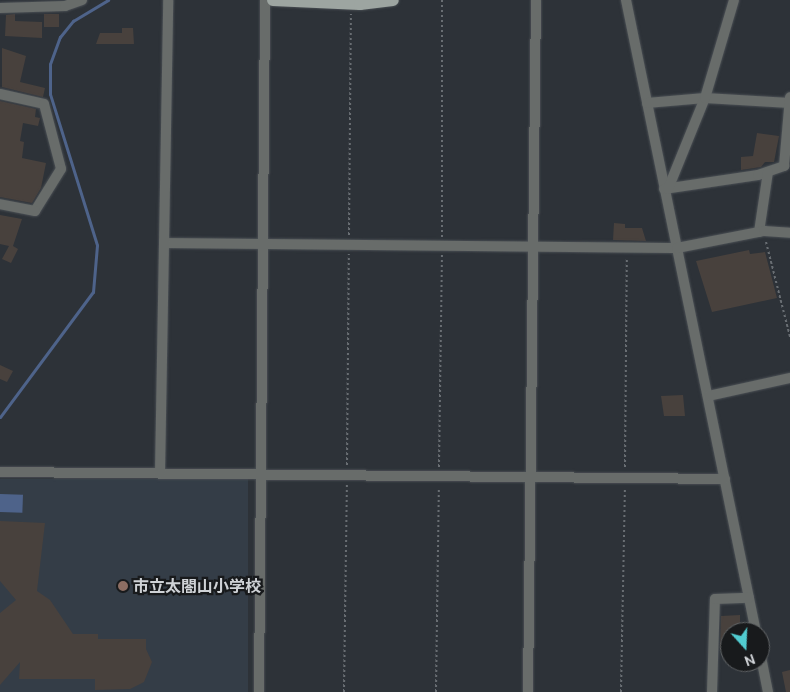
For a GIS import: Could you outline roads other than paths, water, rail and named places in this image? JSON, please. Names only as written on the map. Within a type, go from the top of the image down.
[{"type":"main road","points":[[273,0],[347,3],[394,0]]},
{"type":"street","points":[[0,8],[65,6],[82,0]]},
{"type":"street","points":[[160,474],[168,0]]},
{"type":"street","points":[[259,692],[265,0]]},
{"type":"street","points":[[528,692],[536,0]]},
{"type":"street","points":[[626,0],[754,622]]},
{"type":"street","points":[[666,189],[705,98],[734,0]]},
{"type":"street","points":[[0,94],[44,104],[61,169],[35,211],[0,204]]},
{"type":"street","points":[[647,103],[705,98],[790,101],[784,166],[768,172],[666,189]]},
{"type":"street","points":[[761,231],[768,172]]},
{"type":"street","points":[[164,243],[442,243],[532,247],[677,248],[761,231],[790,233]]},
{"type":"street","points":[[708,396],[790,378]]},
{"type":"street","points":[[0,472],[725,479]]},
{"type":"street","points":[[712,692],[715,599],[749,598]]},
{"type":"street","points":[[764,672],[768,692]]},
{"type":"water","points":[[0,494],[23,495],[22,513],[0,512]]},
{"type":"waterway","points":[[0,417],[93,292],[97,245],[50,94],[50,64],[60,37],[73,21],[108,0]]},
{"type":"place","name":"市立太閤山小学校","points":[[123,586]]}]
